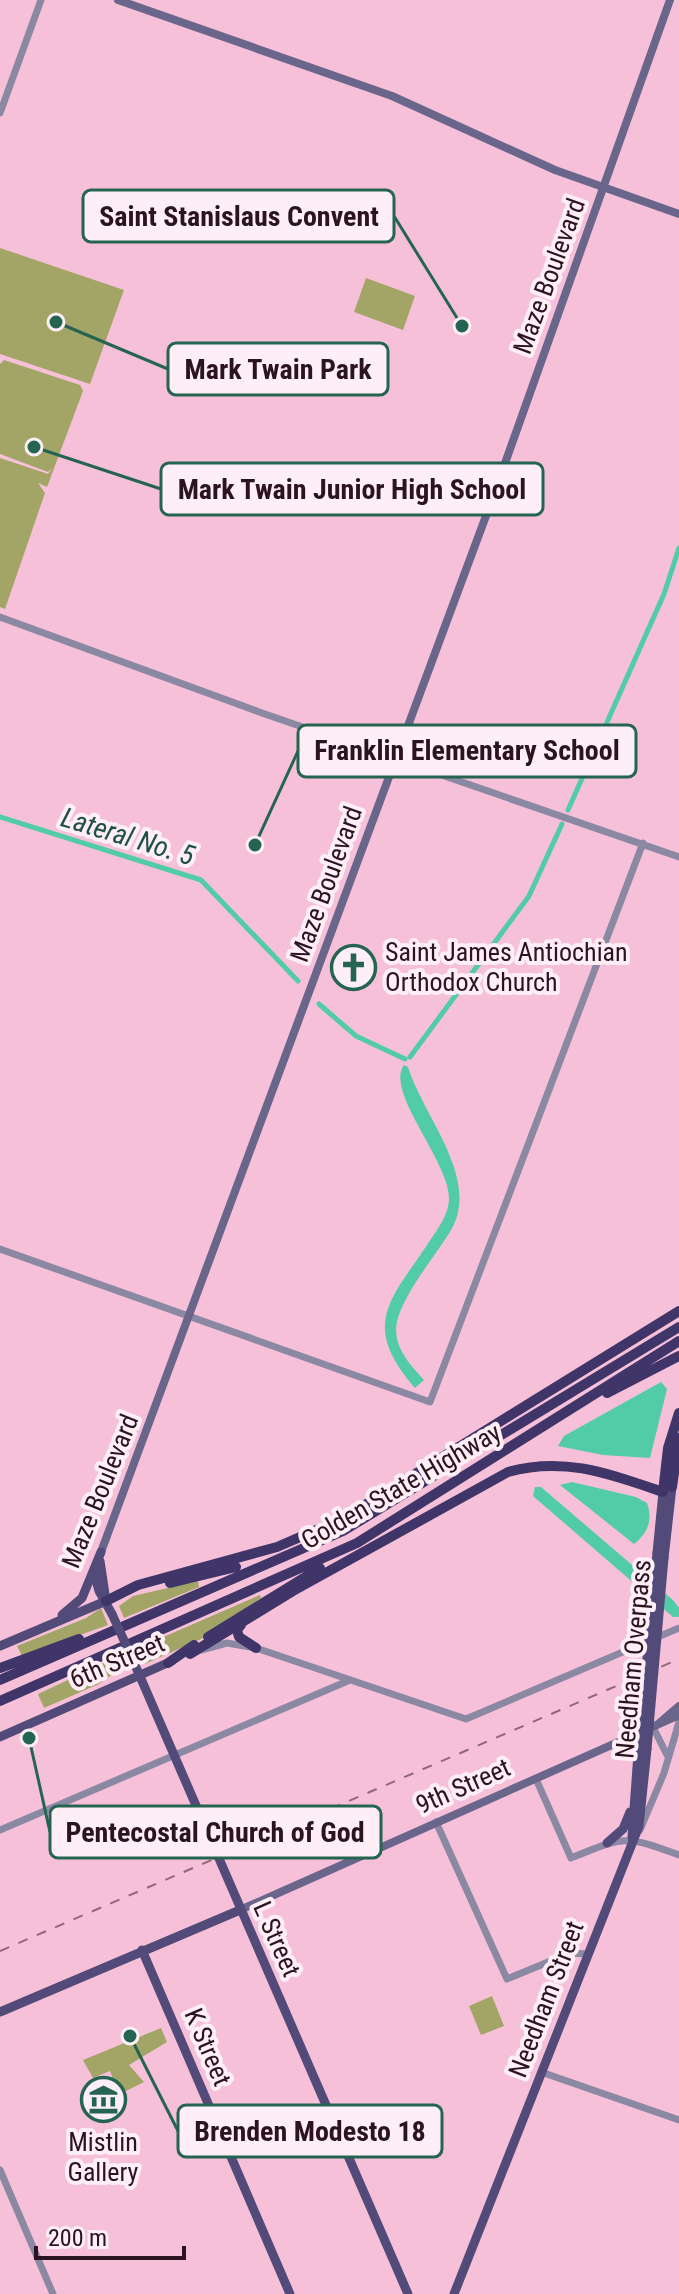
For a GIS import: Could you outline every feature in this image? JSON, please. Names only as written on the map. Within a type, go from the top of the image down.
[{"type":"highway","points":[[106,1601],[138,1585],[277,1547],[361,1509],[679,1311]]},
{"type":"highway","name":"Golden State Highway","points":[[0,1680],[311,1545],[374,1514],[679,1327]]},
{"type":"highway","name":"Golden State Highway","points":[[0,1703],[328,1558],[430,1499],[679,1341]]},
{"type":"highway","points":[[586,1399],[602,1395],[679,1356]]},
{"type":"highway","points":[[673,1492],[668,1448],[679,1413]]},
{"type":"highway","points":[[673,1492],[679,1438]]},
{"type":"highway","points":[[190,1654],[508,1472],[540,1465],[569,1465],[673,1492]]},
{"type":"highway","points":[[168,1663],[267,1598],[393,1529],[430,1499]]},
{"type":"highway","points":[[106,1601],[311,1545]]},
{"type":"highway","points":[[0,1668],[145,1617]]},
{"type":"highway","points":[[241,1624],[238,1635],[256,1648]]},
{"type":"main road","points":[[118,0],[392,96],[534,161],[679,214]]},
{"type":"main road","name":"Maze Boulevard","points":[[42,1627],[76,1605],[101,1552],[605,188],[670,0]]},
{"type":"main road","name":"Needham Overpass","points":[[660,1555],[667,1533],[673,1492]]},
{"type":"main road","name":"Needham Overpass","points":[[634,1836],[643,1810],[642,1751],[660,1555],[673,1492]]},
{"type":"main road","points":[[667,1533],[679,1509]]},
{"type":"main road","name":"L Street","points":[[101,1552],[106,1601]]},
{"type":"main road","name":"L Street","points":[[94,1568],[96,1586],[140,1676],[408,2294]]},
{"type":"main road","points":[[0,1646],[106,1601]]},
{"type":"main road","name":"6th Street","points":[[0,1737],[190,1654]]},
{"type":"main road","points":[[654,1729],[679,1706]]},
{"type":"main road","name":"9th Street","points":[[0,2012],[654,1729],[679,1715]]},
{"type":"main road","name":"Needham Overpass","points":[[634,1836],[636,1777],[642,1751]]},
{"type":"main road","points":[[607,1843],[625,1826],[636,1777]]},
{"type":"main road","name":"Needham Street","points":[[454,2294],[634,1836]]},
{"type":"main road","name":"K Street","points":[[142,1950],[290,2294]]},
{"type":"street","points":[[0,113],[41,0]]},
{"type":"street","points":[[0,617],[679,857]]},
{"type":"street","points":[[0,1249],[430,1402],[643,843]]},
{"type":"street","name":"6th Street","points":[[190,1654],[227,1643],[256,1648],[466,1719],[679,1628]]},
{"type":"street","points":[[0,1830],[352,1680]]},
{"type":"street","name":"Needham Street","points":[[634,1836],[648,1815],[679,1722]]},
{"type":"street","points":[[654,1729],[668,1757]]},
{"type":"street","points":[[536,1779],[571,1858],[634,1836],[679,1855]]},
{"type":"street","points":[[436,1822],[507,1979],[570,1953],[587,1954]]},
{"type":"street","points":[[541,2072],[679,2120]]},
{"type":"street","points":[[0,2170],[53,2294]]},
{"type":"shaded area","points":[[0,248],[124,290],[90,384],[0,354]]},
{"type":"shaded area","points":[[366,278],[415,296],[403,330],[354,312]]},
{"type":"shaded area","points":[[4,360],[80,385],[83,391],[47,487],[38,483],[45,493],[5,609],[0,607],[0,458],[48,474],[52,468],[48,472],[0,454],[0,364]]},
{"type":"shaded area","points":[[404,1065],[408,1067],[447,1149],[459,1191],[458,1212],[450,1232],[413,1286],[397,1321],[399,1346],[424,1380],[415,1388],[388,1346],[385,1328],[387,1312],[404,1279],[443,1221],[449,1200],[440,1167],[403,1092],[400,1077]]},
{"type":"shaded area","points":[[661,1382],[667,1389],[650,1458],[603,1455],[558,1446],[564,1436]]},
{"type":"shaded area","points":[[572,1482],[636,1497],[647,1503],[649,1521],[643,1535],[634,1544],[560,1485]]},
{"type":"shaded area","points":[[535,1487],[541,1487],[673,1600],[679,1608],[679,1617],[673,1617],[533,1496]]},
{"type":"shaded area","points":[[198,1581],[199,1587],[124,1618],[119,1606],[133,1596]]},
{"type":"shaded area","points":[[260,1595],[261,1598],[201,1639],[145,1664],[138,1648]]},
{"type":"shaded area","points":[[101,1608],[108,1625],[22,1656],[17,1646],[86,1618]]},
{"type":"shaded area","points":[[121,1655],[126,1665],[99,1684],[44,1708],[38,1694]]},
{"type":"shaded area","points":[[492,1996],[504,2026],[481,2035],[469,2006]]},
{"type":"shaded area","points":[[161,2028],[167,2042],[129,2065],[144,2082],[126,2091],[120,2085],[116,2087],[110,2071],[93,2078],[83,2060]]},
{"type":"waterway","points":[[568,810],[664,594],[679,548]]},
{"type":"waterway","name":"Lateral No. 5","points":[[0,817],[201,880],[298,981]]},
{"type":"waterway","points":[[410,1057],[529,896],[562,824]]},
{"type":"waterway","points":[[319,1004],[356,1036],[405,1059]]},
{"type":"railway","points":[[0,1951],[679,1659]]},
{"type":"place","name":"Mark Twain Park","points":[[56,322]]},
{"type":"place","name":"Saint Stanislaus Convent","points":[[462,326]]},
{"type":"place","name":"Mark Twain Junior High School","points":[[34,447]]},
{"type":"place","name":"Franklin Elementary School","points":[[255,845]]},
{"type":"place","name":"Saint James Antiochian Orthodox Church","points":[[354,967]]},
{"type":"place","name":"Pentecostal Church of God","points":[[29,1738]]},
{"type":"place","name":"Brenden Modesto 18","points":[[130,2036]]},
{"type":"place","name":"Mistlin Gallery","points":[[103,2099]]}]
